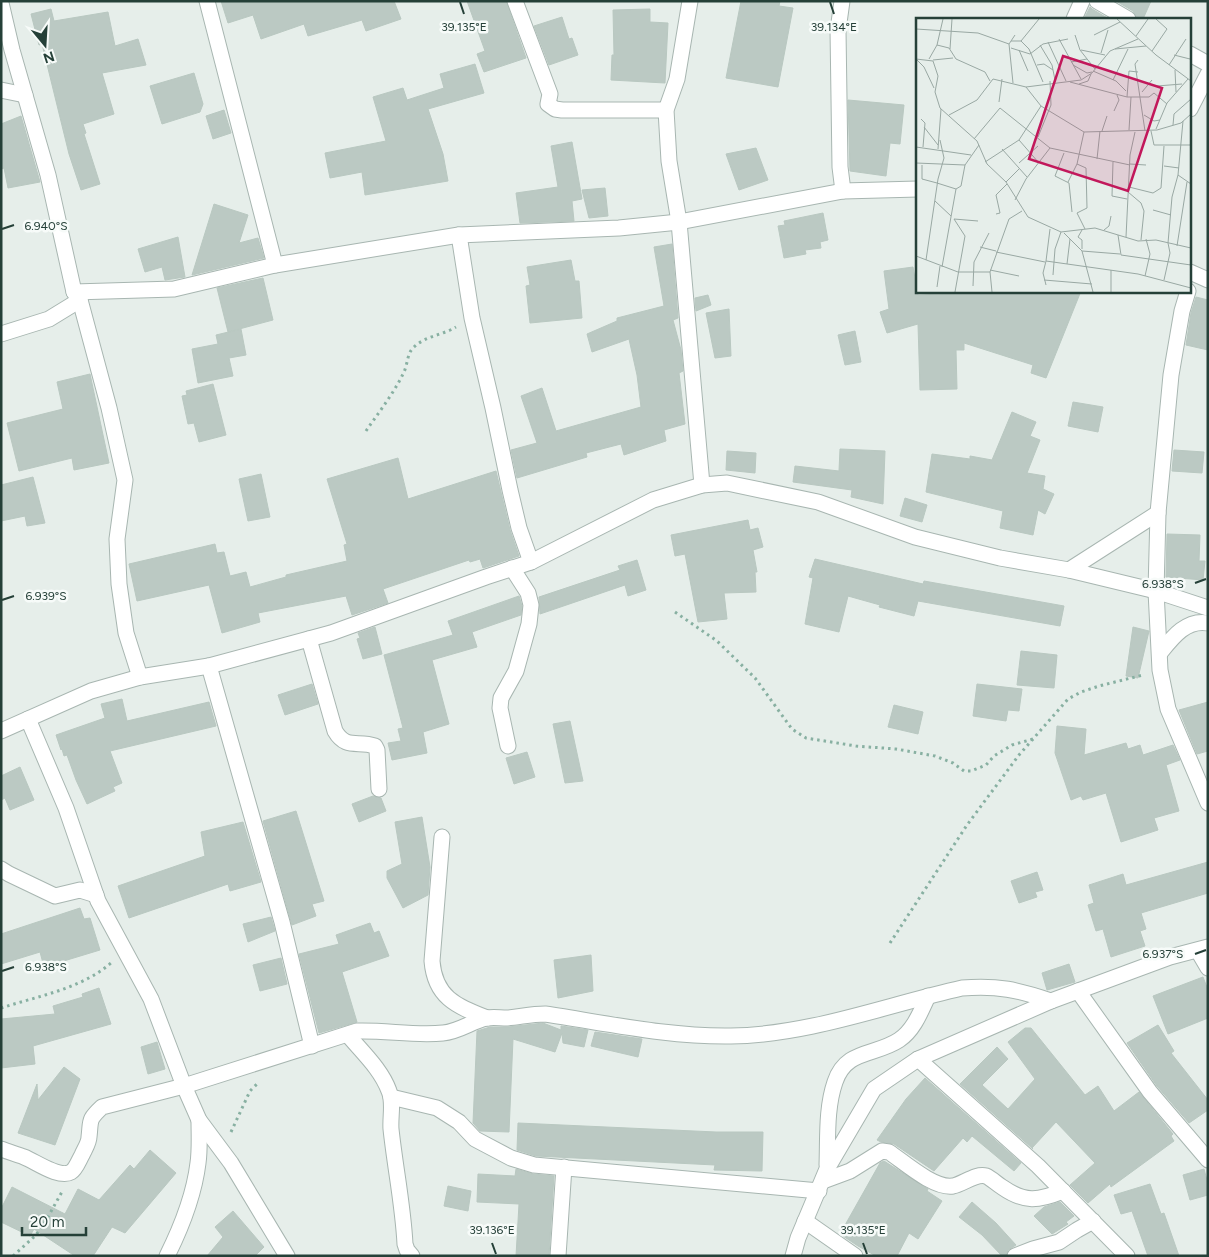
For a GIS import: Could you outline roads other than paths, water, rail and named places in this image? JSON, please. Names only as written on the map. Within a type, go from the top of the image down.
[{"type":"street","points":[[208,1],[275,265]]},
{"type":"street","points":[[515,1],[550,94],[548,104],[554,109],[666,110]]},
{"type":"street","points":[[690,1],[677,79],[666,110],[669,161],[679,222],[702,485]]},
{"type":"street","points":[[842,1],[838,30],[840,167],[843,191]]},
{"type":"street","points":[[1074,18],[1082,1]]},
{"type":"street","points":[[1097,1],[1126,18]]},
{"type":"street","points":[[1,3],[7,51],[25,95],[48,175],[77,296],[109,408],[125,480],[117,539],[119,584],[126,633],[140,677]]},
{"type":"street","points":[[1192,55],[1208,64]]},
{"type":"street","points":[[1192,105],[1208,74]]},
{"type":"street","points":[[1,90],[25,95]]},
{"type":"street","points":[[1,334],[49,319],[77,296],[174,289],[275,265],[459,234],[619,228],[679,222],[843,191],[916,189]]},
{"type":"street","points":[[459,234],[472,318],[510,490],[531,562]]},
{"type":"street","points":[[1192,277],[1208,280]]},
{"type":"street","points":[[1188,292],[1182,310],[1171,375],[1158,513],[1156,591],[1160,670],[1168,709],[1208,803]]},
{"type":"street","points":[[1,731],[91,691],[140,677],[209,666],[331,633],[531,562],[653,500],[702,485],[727,483],[818,502],[915,537],[1000,558],[1069,570],[1156,591],[1208,608]]},
{"type":"street","points":[[1069,570],[1158,513]]},
{"type":"street","points":[[508,746],[500,708],[501,698],[516,671],[529,624],[531,605],[528,593],[512,568]]},
{"type":"street","points":[[1160,653],[1174,635],[1186,626],[1208,623]]},
{"type":"street","points":[[309,638],[335,731],[347,743],[376,746],[378,750],[379,788]]},
{"type":"street","points":[[209,666],[282,922],[312,1046]]},
{"type":"street","points":[[28,719],[66,808],[96,895],[151,999],[199,1120],[222,1152],[287,1256]]},
{"type":"street","points":[[442,837],[432,961],[433,971],[436,981],[446,995],[459,1007],[488,1018],[545,1014],[688,1035],[732,1036],[770,1033],[814,1026],[962,988],[1002,987],[1051,1001]]},
{"type":"street","points":[[1,868],[8,874],[55,896],[80,890],[96,895]]},
{"type":"street","points":[[793,1256],[798,1238],[823,1181],[874,1089],[918,1059],[1051,1001],[1170,957],[1203,949],[1208,968]]},
{"type":"street","points":[[1078,991],[1150,1092],[1208,1160]]},
{"type":"street","points":[[823,1181],[830,1102],[835,1081],[850,1060],[900,1040],[914,1024],[928,996]]},
{"type":"street","points":[[1,1150],[25,1157],[48,1169],[69,1173],[80,1159],[90,1138],[89,1127],[92,1116],[102,1107],[184,1086],[357,1031],[446,1033],[465,1028],[488,1018]]},
{"type":"street","points":[[348,1035],[376,1068],[389,1090],[391,1097],[390,1118],[405,1244],[412,1256]]},
{"type":"street","points":[[918,1059],[1038,1166],[1126,1256]]},
{"type":"street","points":[[391,1097],[446,1112],[459,1122],[475,1139],[511,1158],[534,1165],[823,1181],[850,1171],[882,1151],[889,1152],[932,1181],[946,1186],[953,1186],[979,1176],[985,1176],[1016,1196],[1027,1199],[1041,1199],[1063,1191]]},
{"type":"street","points":[[167,1256],[178,1235],[193,1189],[198,1161],[199,1120]]},
{"type":"street","points":[[558,1256],[564,1167]]},
{"type":"street","points":[[806,1221],[855,1256]]},
{"type":"street","points":[[1015,1256],[1059,1242],[1093,1221]]}]
